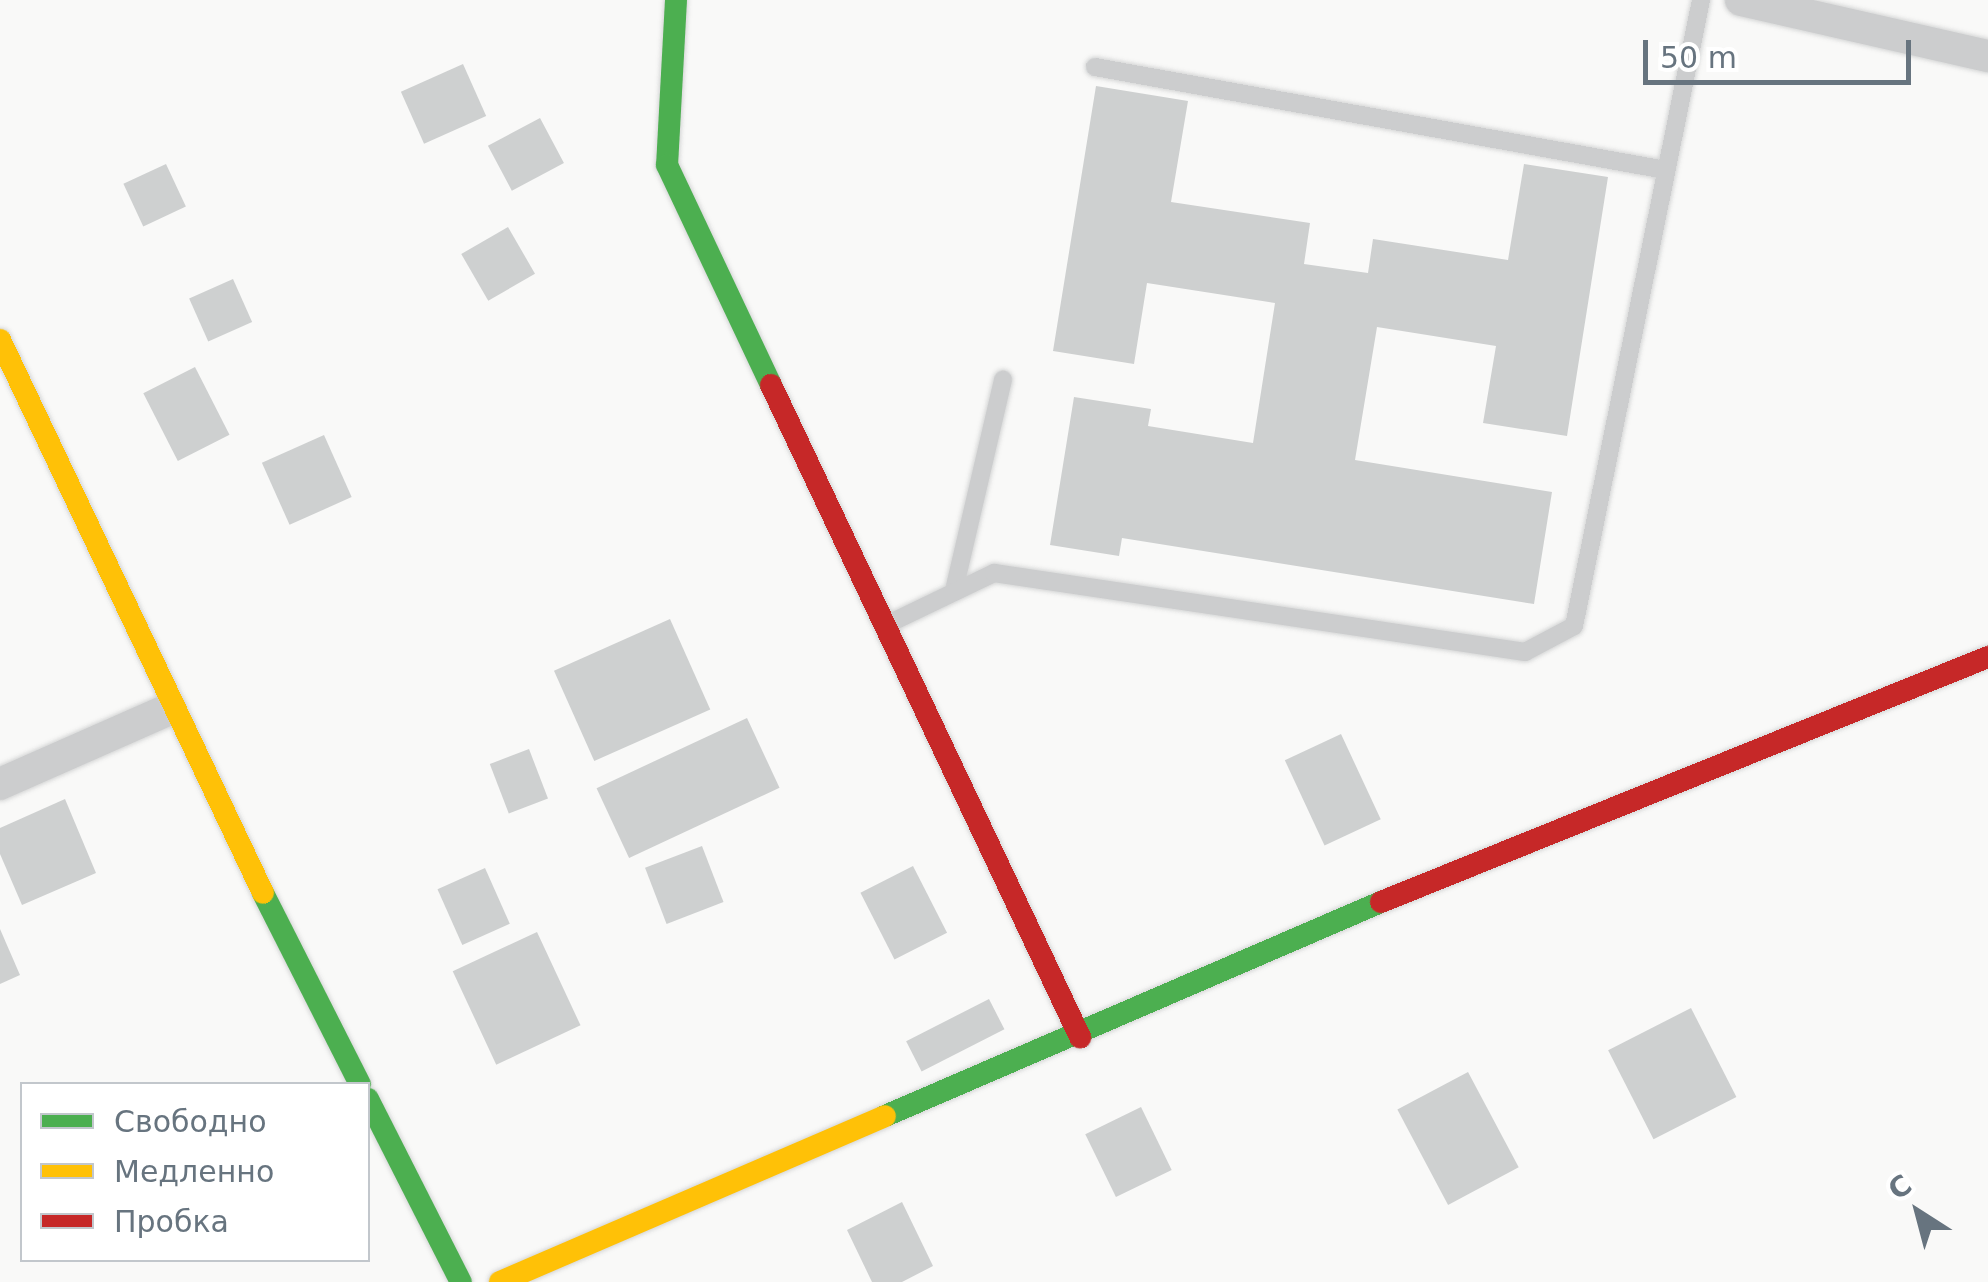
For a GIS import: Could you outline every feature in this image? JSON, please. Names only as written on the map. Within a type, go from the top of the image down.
[{"type":"street","points":[[676,0],[667,165],[888,624],[1080,1037]]},
{"type":"street","points":[[1741,0],[1840,11],[1988,56]]},
{"type":"street","points":[[0,340],[170,710],[359,1082]]},
{"type":"street","points":[[500,1282],[1080,1037],[1640,790],[1988,656]]},
{"type":"street","points":[[0,784],[170,710]]},
{"type":"street","points":[[370,1102],[461,1282]]},
{"type":"lane","points":[[888,624],[955,586],[994,573],[1526,652],[1574,626],[1701,0]]},
{"type":"lane","points":[[1095,67],[1666,170]]},
{"type":"lane","points":[[955,586],[1004,380]]},
{"type":"building","points":[[463,64],[486,116],[424,144],[401,92]]},
{"type":"building","points":[[1096,86],[1188,101],[1171,202],[1310,223],[1304,264],[1368,273],[1373,239],[1508,260],[1524,164],[1608,177],[1567,436],[1483,423],[1496,346],[1377,327],[1355,460],[1552,492],[1534,604],[1122,538],[1119,556],[1050,545],[1074,397],[1151,409],[1148,426],[1253,443],[1275,303],[1147,283],[1134,364],[1053,351]]},
{"type":"building","points":[[540,118],[564,163],[512,191],[488,146]]},
{"type":"building","points":[[166,164],[186,207],[143,226],[123,184]]},
{"type":"building","points":[[508,227],[535,274],[488,301],[461,254]]},
{"type":"building","points":[[233,279],[252,322],[208,341],[189,299]]},
{"type":"building","points":[[195,367],[230,435],[178,461],[143,393]]},
{"type":"building","points":[[324,435],[352,497],[290,525],[262,463]]},
{"type":"building","points":[[670,619],[710,709],[594,761],[554,671]]},
{"type":"building","points":[[747,718],[780,788],[629,858],[597,788]]},
{"type":"building","points":[[1341,734],[1381,819],[1325,845],[1285,760]]},
{"type":"building","points":[[529,749],[548,798],[509,814],[490,764]]},
{"type":"building","points":[[65,799],[96,873],[22,905],[0,854],[0,828]]},
{"type":"building","points":[[702,846],[724,902],[667,924],[645,868]]},
{"type":"building","points":[[913,866],[947,933],[894,960],[860,893]]},
{"type":"building","points":[[485,868],[510,924],[462,945],[437,889]]},
{"type":"building","points":[[0,929],[20,975],[0,984]]},
{"type":"building","points":[[537,932],[581,1025],[496,1065],[453,971]]},
{"type":"building","points":[[989,999],[1004,1029],[922,1072],[906,1041]]},
{"type":"building","points":[[1691,1008],[1736,1097],[1654,1139],[1608,1050]]},
{"type":"building","points":[[1468,1072],[1519,1167],[1448,1205],[1397,1110]]},
{"type":"building","points":[[1141,1107],[1172,1170],[1116,1197],[1085,1134]]},
{"type":"building","points":[[902,1202],[933,1266],[902,1282],[872,1282],[847,1230]]},
{"type":"traffic: fast","points":[[676,0],[667,165],[771,385]]},
{"type":"traffic: fast","points":[[263,893],[359,1082]]},
{"type":"traffic: fast","points":[[885,1116],[1381,902]]},
{"type":"traffic: fast","points":[[370,1103],[461,1282]]},
{"type":"traffic: slow","points":[[0,340],[263,893]]},
{"type":"traffic: slow","points":[[500,1282],[885,1116]]},
{"type":"traffic: jam","points":[[771,385],[1080,1037]]},
{"type":"traffic: jam","points":[[1381,902],[1988,657]]}]
